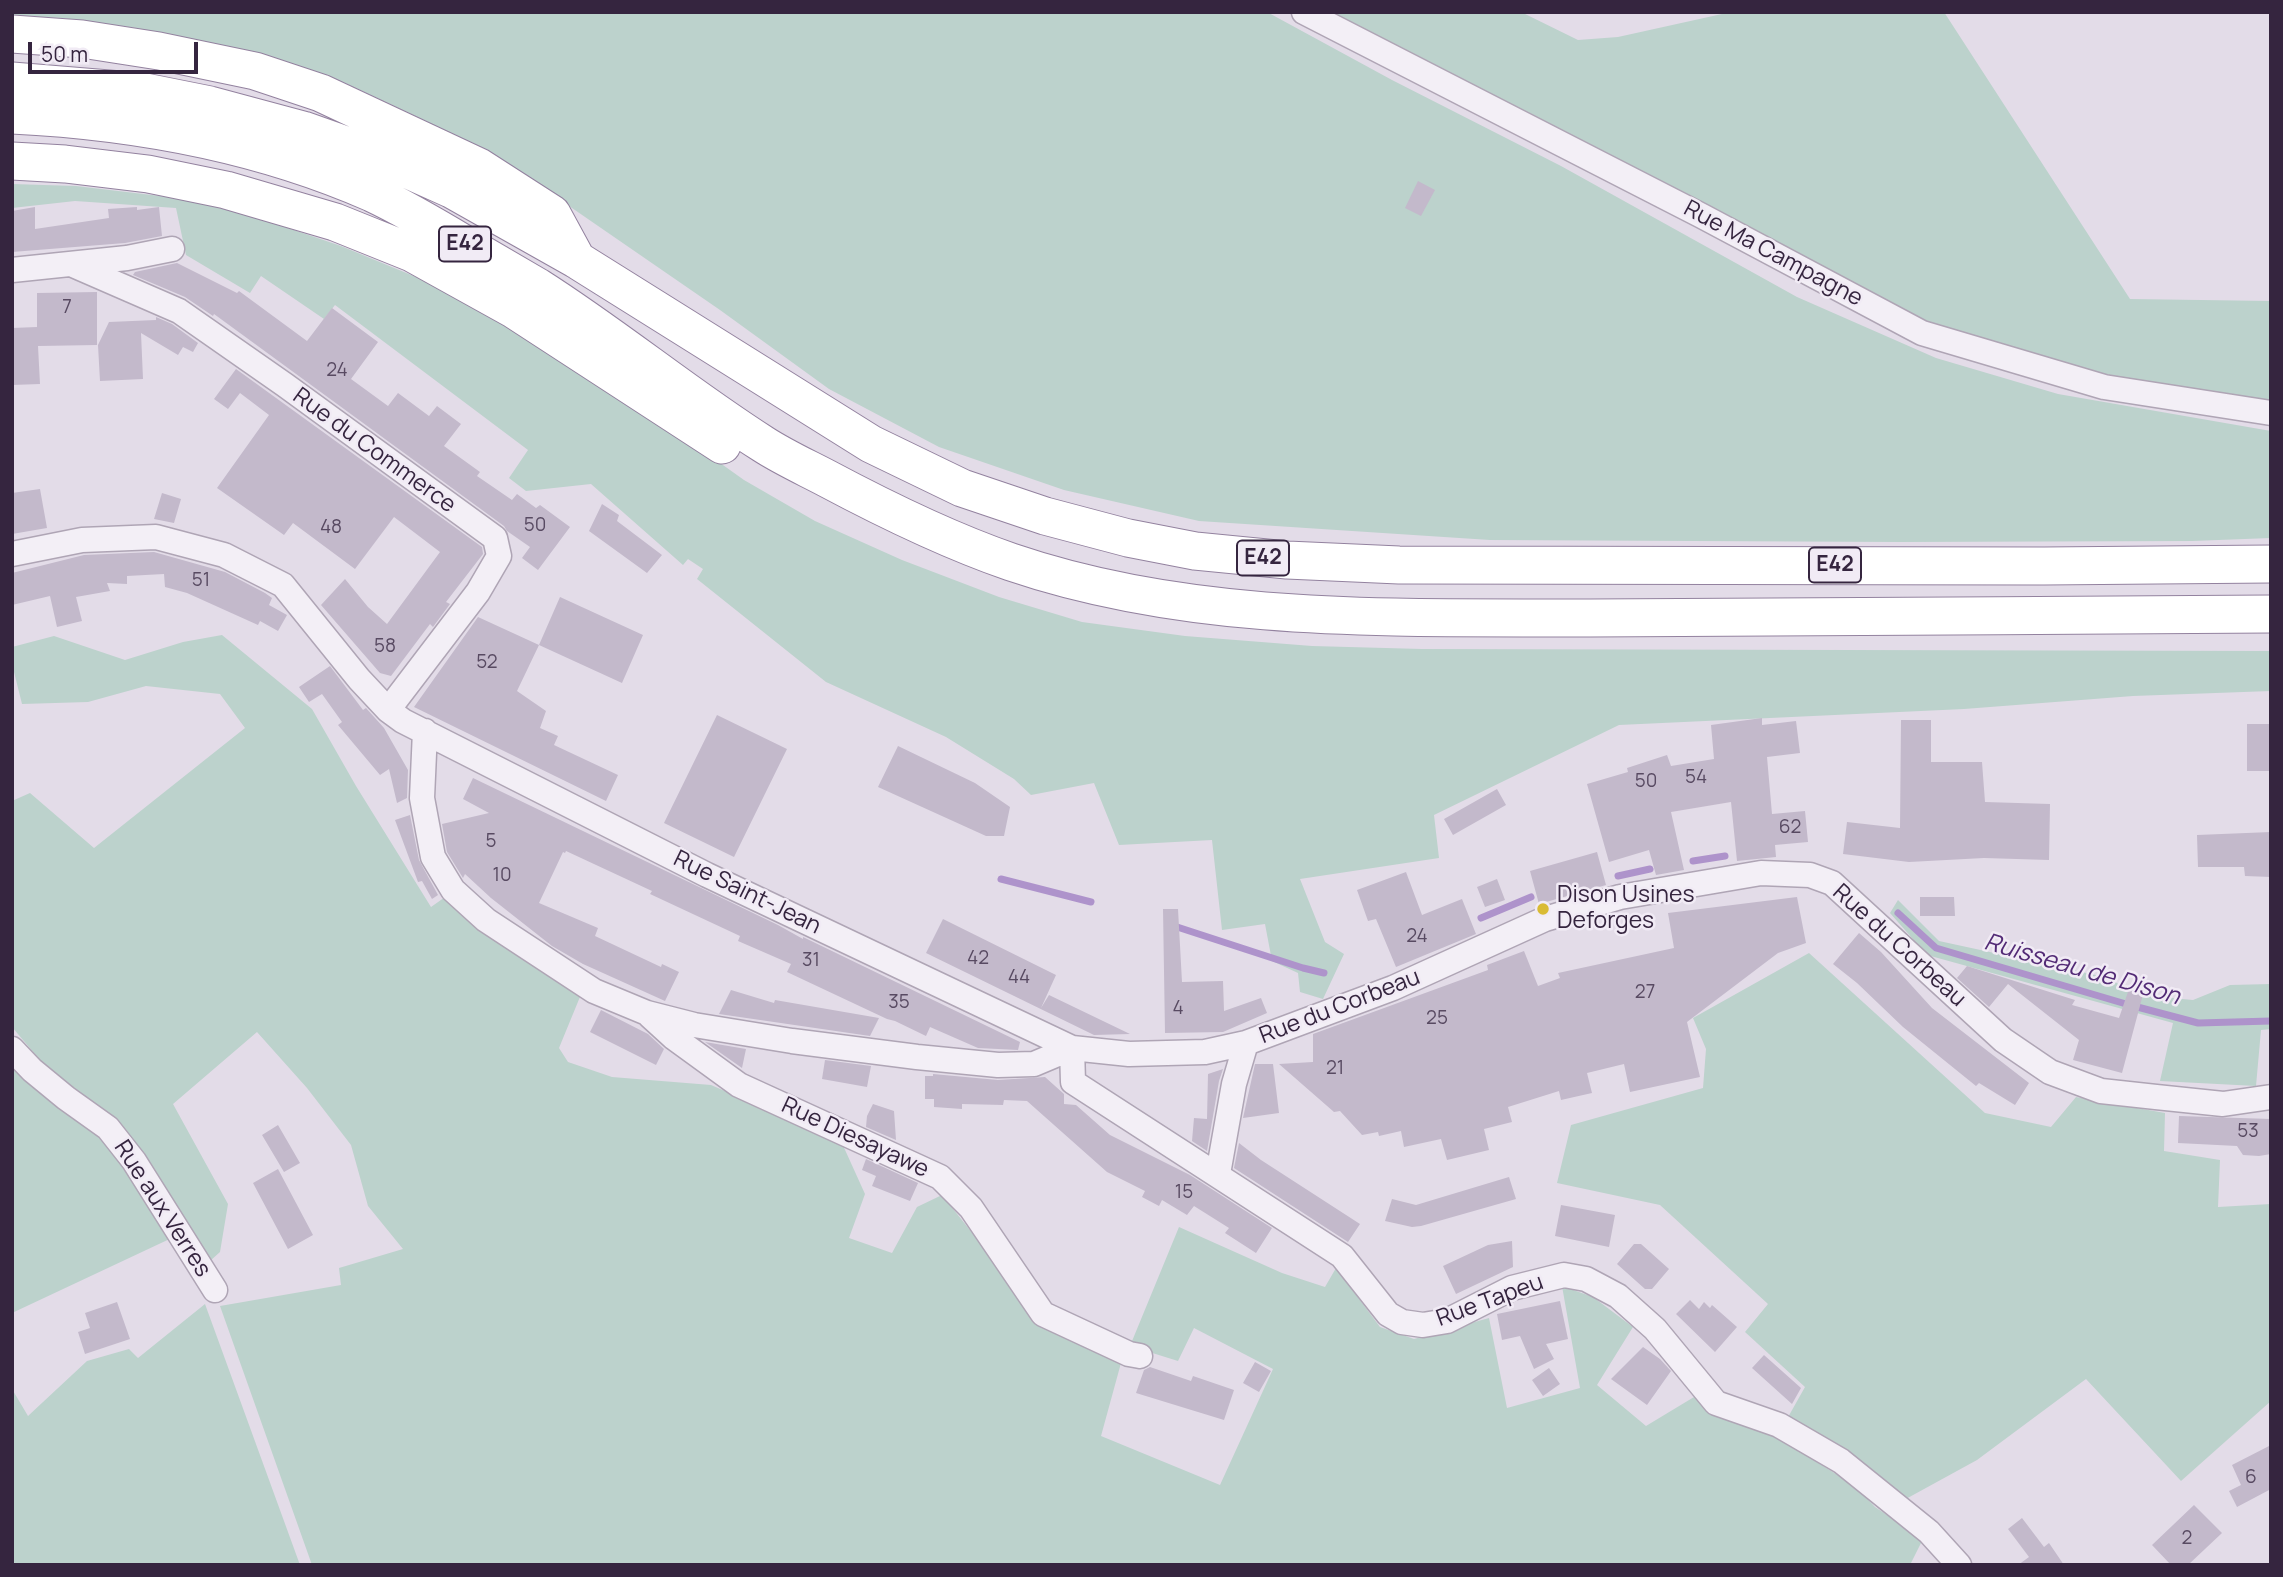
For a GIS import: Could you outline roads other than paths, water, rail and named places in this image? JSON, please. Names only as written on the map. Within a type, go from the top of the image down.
[{"type":"highway","points":[[12,33],[82,39],[159,51],[255,71],[321,93],[479,167],[552,214],[577,260]]},
{"type":"highway","name":"E42","points":[[12,81],[145,92],[210,105],[303,130],[382,158],[451,189],[577,260],[871,444],[962,488],[1045,516],[1128,538],[1195,551],[1287,560],[1399,565],[2271,564]]},
{"type":"highway","name":"E42","points":[[12,115],[143,127],[210,140],[292,164],[373,194],[440,229],[540,289],[766,446],[866,499],[960,542],[1015,563],[1096,586],[1171,600],[1276,612],[1388,617],[2271,614]]},
{"type":"highway","points":[[12,161],[148,174],[226,190],[335,222],[412,253],[513,309],[746,460],[866,499]]},
{"type":"street","name":"Rue Ma Campagne","points":[[1304,12],[1922,333],[2104,387],[2271,413]]},
{"type":"street","points":[[12,270],[127,258],[172,249]]},
{"type":"street","name":"Rue du Commerce","points":[[71,264],[179,311],[495,538],[499,556],[478,592],[388,710]]},
{"type":"street","name":"Rue Saint-Jean","points":[[12,554],[82,540],[156,537],[224,555],[283,586],[359,679],[388,710],[403,721],[682,862],[1072,1048]]},
{"type":"street","name":"Rue Diesayawe","points":[[425,731],[422,799],[433,857],[453,890],[486,920],[594,990],[647,1013],[694,1025],[792,1041],[998,1065],[1034,1064],[1072,1048]]},
{"type":"street","name":"Rue du Corbeau","points":[[1072,1048],[1129,1054],[1205,1052],[1246,1043],[1393,988],[1545,919],[1620,897],[1761,873],[1810,875],[1832,883],[2003,1040],[2050,1072],[2101,1091],[2223,1104],[2271,1097]]},
{"type":"street","name":"Rue Diesayawe","points":[[647,1013],[673,1037],[739,1085],[940,1177],[971,1209],[1043,1314],[1129,1354],[1140,1356]]},
{"type":"street","points":[[1218,1174],[1234,1084],[1246,1043]]},
{"type":"street","name":"Rue Tapeu","points":[[1072,1048],[1073,1082],[1342,1256],[1388,1314],[1402,1322],[1423,1325],[1447,1321],[1512,1288],[1564,1275],[1586,1279],[1618,1296],[1654,1329],[1716,1402],[1779,1425],[1841,1461],[1929,1532],[1959,1565]]},
{"type":"street","name":"Rue aux Verres","points":[[12,1049],[32,1070],[66,1098],[108,1128],[134,1160],[215,1290]]},
{"type":"waterway","name":"Ruisseau de Dison","points":[[1693,861],[1725,856]]},
{"type":"waterway","name":"Ruisseau de Dison","points":[[1618,876],[1650,869]]},
{"type":"waterway","name":"Ruisseau de Dison","points":[[1001,879],[1091,902]]},
{"type":"waterway","name":"Ruisseau de Dison","points":[[1481,918],[1531,897]]},
{"type":"waterway","name":"Ruisseau de Dison","points":[[1898,913],[1936,948],[2126,1004],[2198,1023],[2271,1021]]},
{"type":"waterway","name":"Ruisseau de Dison","points":[[1171,925],[1324,973]]},
{"type":"place","name":"Dison Usines Deforges","points":[[1543,909]]}]
